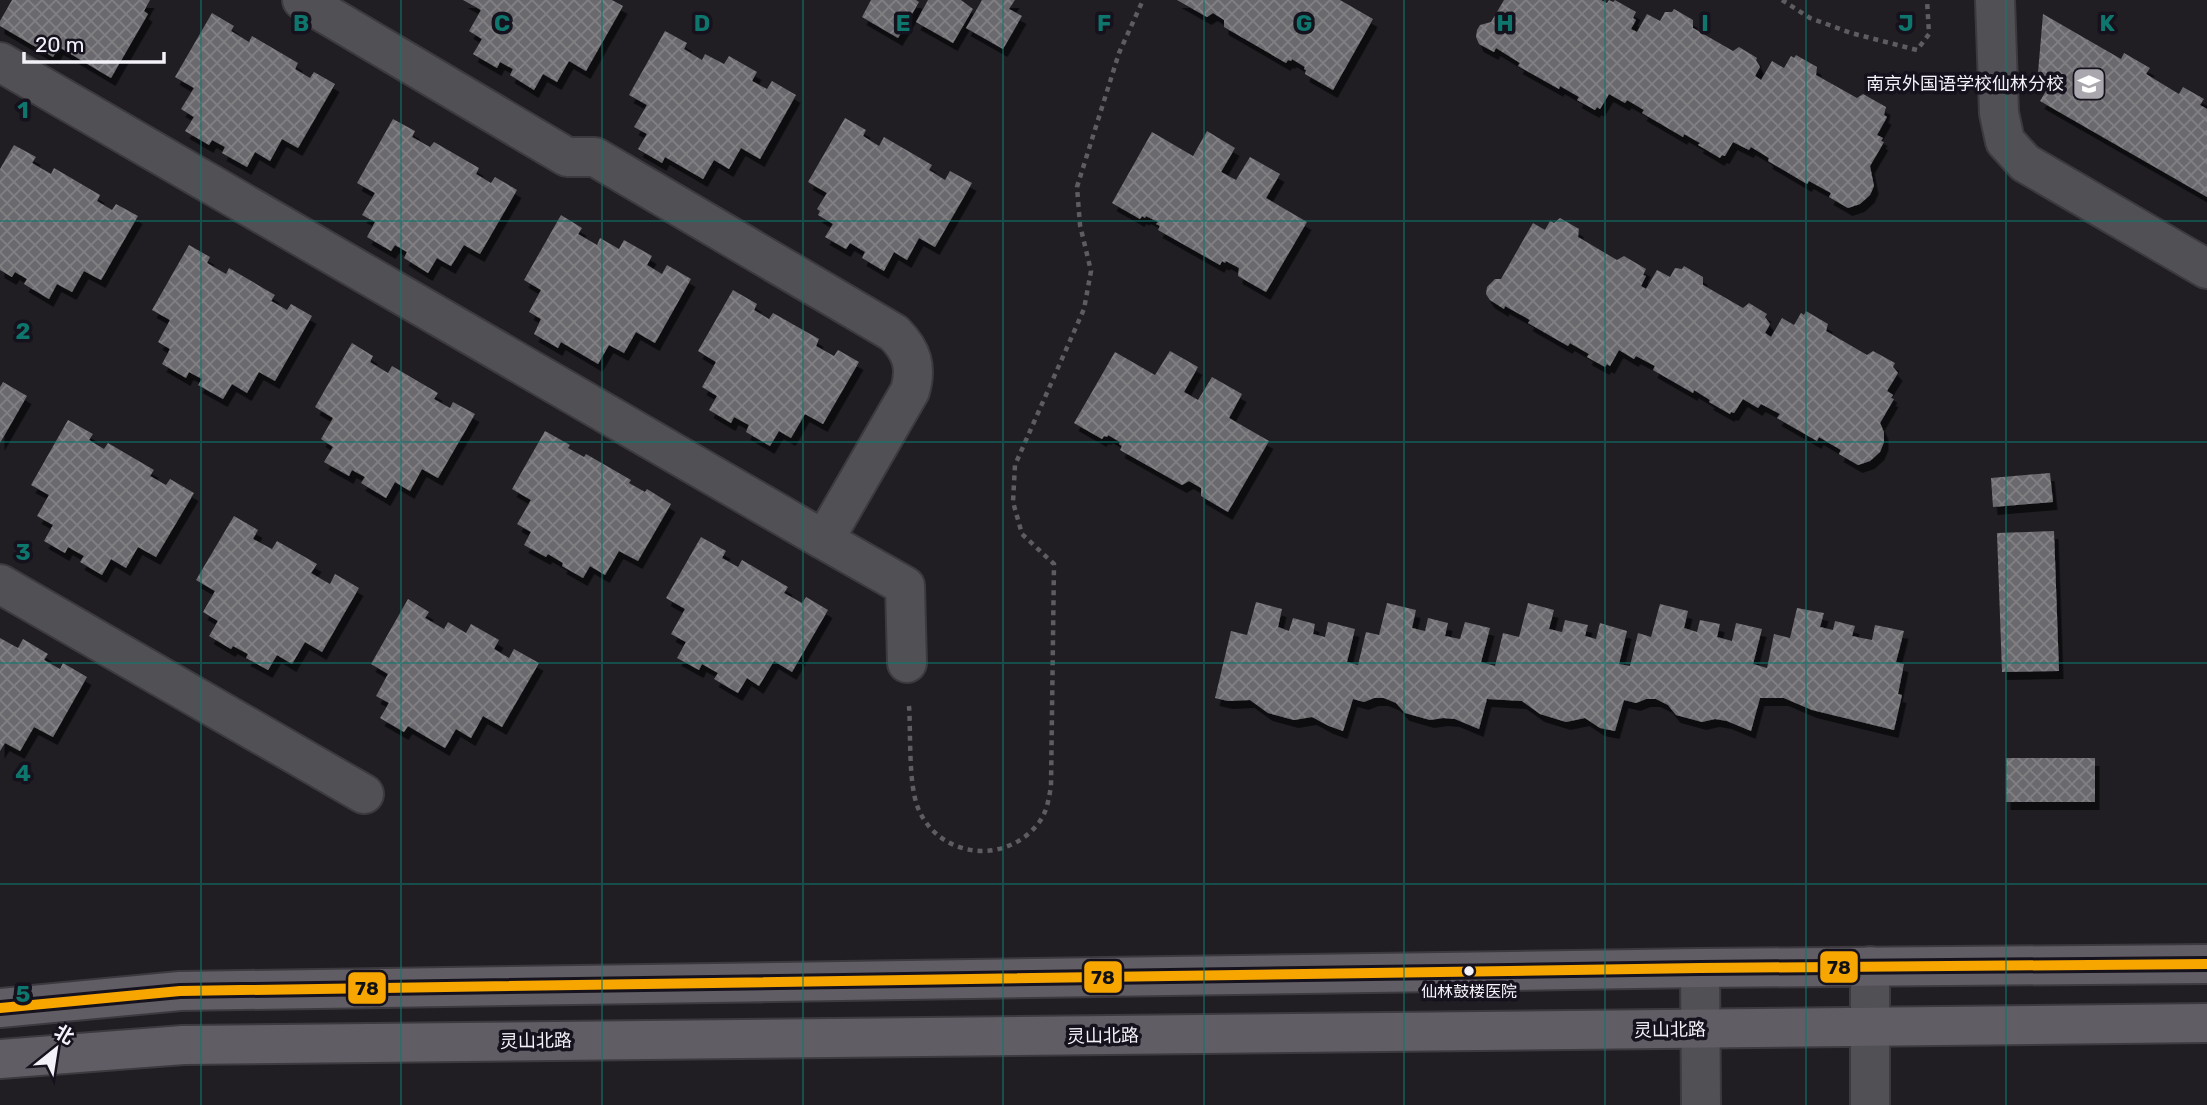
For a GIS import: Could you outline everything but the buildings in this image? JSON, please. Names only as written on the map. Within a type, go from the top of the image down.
[{"type":"main road","points":[[0,1008],[194,991],[1700,968],[2207,964]]},
{"type":"main road","name":"灵山北路","points":[[0,1059],[183,1045],[2207,1023]]},
{"type":"street","points":[[302,0],[567,157],[595,157],[894,333],[906,345],[913,361],[914,376],[910,391],[824,540]]},
{"type":"street","points":[[1995,0],[1999,113],[2005,141],[2025,163],[2207,269]]},
{"type":"street","points":[[0,62],[905,586],[907,663]]},
{"type":"street","points":[[0,584],[364,794]]},
{"type":"street","points":[[1870,966],[1870,1105]]},
{"type":"street","points":[[1700,968],[1701,1105]]},
{"type":"path","points":[[907,663],[914,786],[917,806],[928,825],[942,839],[960,848],[989,851],[1015,844],[1041,820],[1049,803],[1054,564],[1022,534],[1013,502],[1015,465],[1084,309],[1091,271],[1080,225],[1077,187],[1119,53],[1143,0]]},
{"type":"path","points":[[1782,0],[1810,18],[1851,33],[1917,50],[1929,34],[1927,0]]},
{"type":"transit line","name":"78","points":[[0,1008],[180,991],[1700,968],[2207,964]]},
{"type":"place","name":"南京外国语学校仙林分校","points":[[2089,84]]},
{"type":"place","name":"仙林鼓楼医院","points":[[1469,971]]}]
